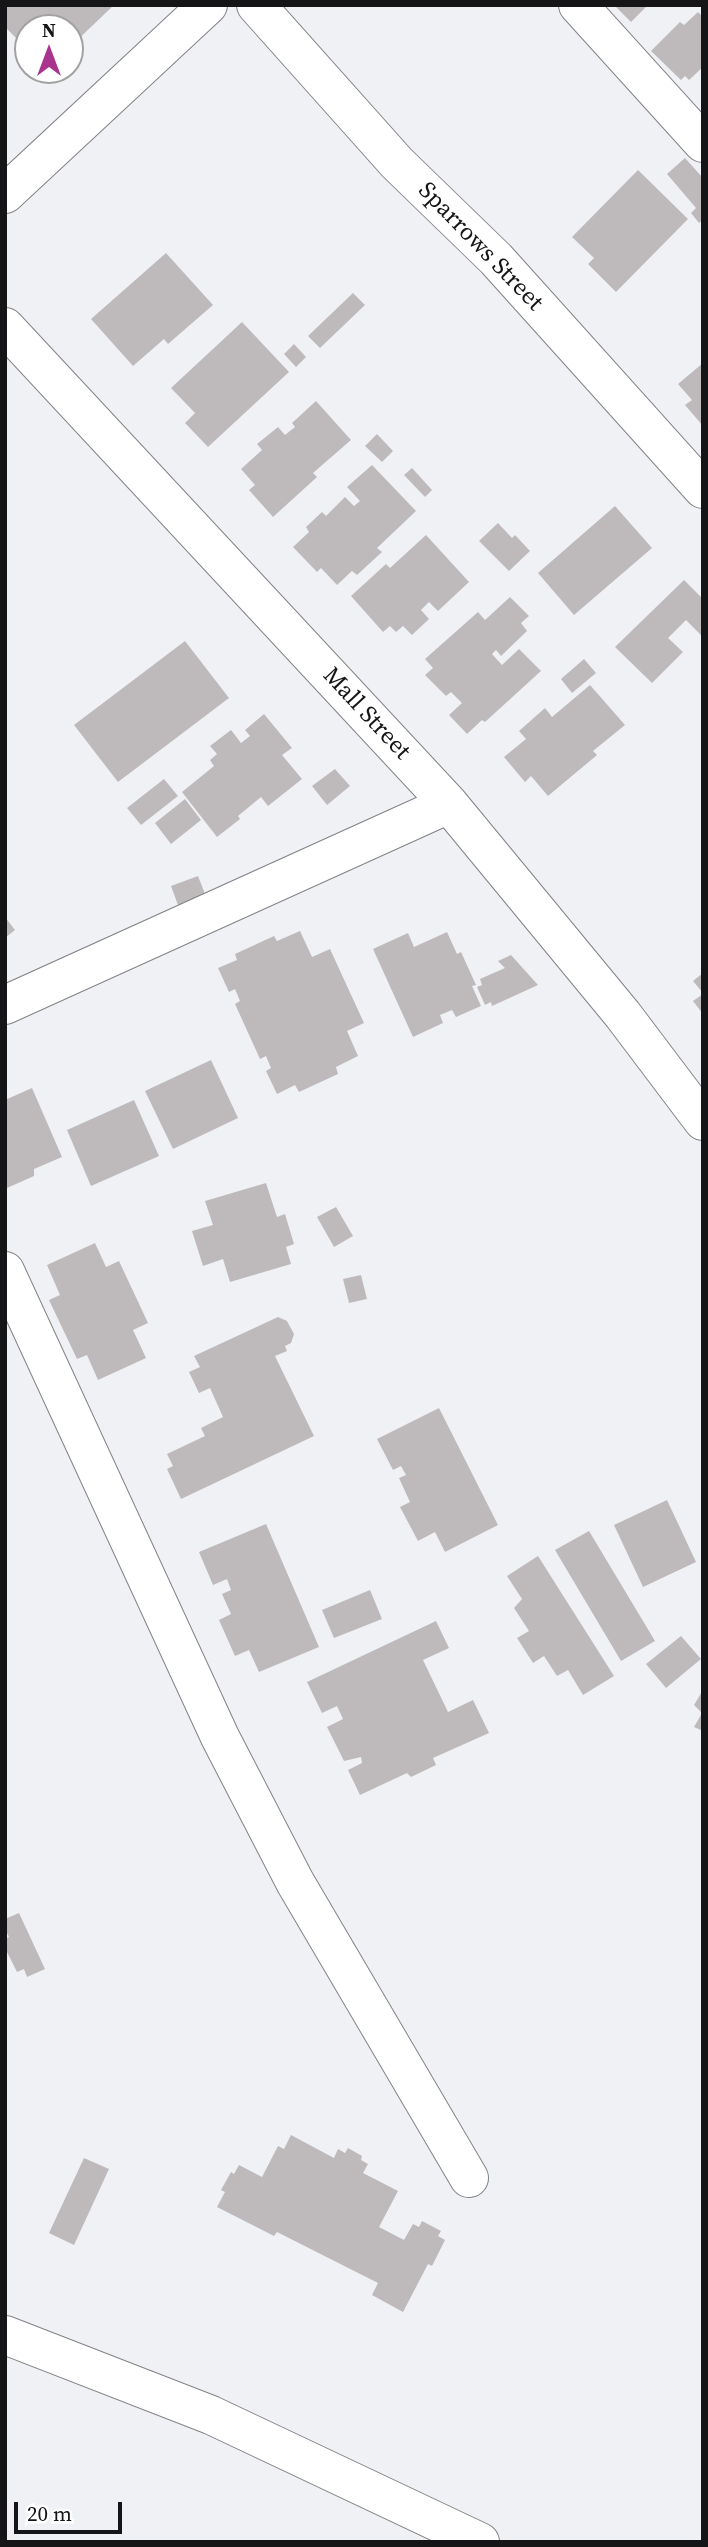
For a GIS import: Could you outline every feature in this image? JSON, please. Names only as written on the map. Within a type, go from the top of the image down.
[{"type":"street","points":[[5,194],[208,5]]},
{"type":"street","name":"Sparrows Street","points":[[256,5],[397,163],[496,259],[703,489]]},
{"type":"street","points":[[578,5],[703,143]]},
{"type":"street","name":"Mall Street","points":[[5,327],[449,804],[623,1015],[703,1121]]},
{"type":"street","points":[[5,1006],[449,804]]},
{"type":"street","points":[[5,1271],[219,1737],[295,1882],[469,2178]]},
{"type":"street","points":[[5,2335],[211,2415],[480,2542]]},
{"type":"building","points":[[5,5],[114,5],[84,34],[84,14],[14,14],[14,36],[5,27]]},
{"type":"building","points":[[614,5],[648,5],[631,22]]},
{"type":"building","points":[[698,12],[703,17],[703,67],[689,80],[685,76],[681,80],[651,51],[680,22],[684,25]]},
{"type":"building","points":[[685,158],[703,178],[703,220],[699,223],[691,213],[696,208],[667,174]]},
{"type":"building","points":[[638,170],[688,219],[616,292],[588,264],[594,258],[572,237]]},
{"type":"building","points":[[166,253],[213,305],[168,344],[164,339],[133,366],[91,319]]},
{"type":"building","points":[[353,293],[365,305],[320,348],[308,336]]},
{"type":"building","points":[[242,322],[289,372],[208,447],[185,423],[195,413],[171,388]]},
{"type":"building","points":[[294,344],[306,357],[296,367],[284,354]]},
{"type":"building","points":[[703,363],[703,426],[685,405],[692,400],[678,384]]},
{"type":"building","points":[[316,401],[351,440],[313,473],[317,477],[273,517],[249,490],[255,485],[241,469],[262,450],[257,444],[278,427],[285,435],[295,427],[292,423]]},
{"type":"building","points":[[377,434],[393,451],[382,462],[365,446]]},
{"type":"building","points":[[372,465],[416,511],[377,548],[382,552],[357,575],[352,571],[337,585],[321,568],[317,572],[293,547],[309,532],[306,527],[322,512],[326,516],[345,497],[354,506],[360,501],[347,487]]},
{"type":"building","points":[[412,468],[432,490],[425,497],[404,475]]},
{"type":"building","points":[[615,506],[652,548],[574,615],[538,573]]},
{"type":"building","points":[[498,523],[512,538],[515,535],[530,551],[509,571],[479,541]]},
{"type":"building","points":[[426,535],[469,582],[438,611],[429,602],[421,610],[429,619],[412,635],[403,626],[396,632],[390,626],[383,632],[351,596],[386,564],[390,568]]},
{"type":"building","points":[[684,580],[703,599],[703,633],[701,635],[686,620],[668,638],[683,652],[652,683],[615,647]]},
{"type":"building","points":[[510,597],[529,616],[521,623],[527,631],[501,656],[496,650],[492,654],[502,665],[519,649],[541,671],[485,722],[482,720],[467,734],[449,715],[462,703],[451,692],[446,696],[425,675],[433,668],[425,659],[478,612],[485,620]]},
{"type":"building","points":[[185,641],[229,698],[118,782],[74,725]]},
{"type":"building","points":[[584,659],[596,673],[572,693],[561,679]]},
{"type":"building","points":[[590,685],[625,725],[593,751],[597,755],[548,796],[531,776],[525,782],[504,757],[526,739],[519,731],[545,708],[552,717]]},
{"type":"building","points":[[264,714],[292,748],[282,755],[302,779],[268,806],[261,797],[238,816],[240,819],[217,837],[182,792],[214,766],[210,760],[217,754],[210,746],[231,730],[241,743],[250,736],[245,730]]},
{"type":"building","points":[[335,769],[350,786],[327,805],[312,786]]},
{"type":"building","points":[[164,779],[178,796],[141,825],[127,808]]},
{"type":"building","points":[[185,799],[201,820],[171,844],[155,823]]},
{"type":"building","points":[[198,876],[205,894],[178,905],[171,886]]},
{"type":"building","points":[[5,917],[15,930],[5,938]]},
{"type":"building","points":[[300,931],[312,957],[330,949],[364,1023],[347,1031],[358,1056],[336,1067],[338,1074],[299,1092],[295,1085],[277,1094],[266,1071],[271,1068],[266,1056],[260,1059],[235,1004],[240,1001],[235,989],[229,992],[218,968],[237,960],[235,954],[274,936],[277,941]]},
{"type":"building","points":[[447,932],[457,954],[461,952],[476,985],[472,986],[481,1006],[456,1017],[452,1010],[440,1015],[443,1023],[413,1037],[373,949],[408,933],[414,947]]},
{"type":"building","points":[[511,955],[538,985],[492,1006],[491,1002],[485,1005],[477,987],[482,985],[480,979],[505,968],[498,961]]},
{"type":"building","points":[[703,973],[703,993],[693,981]]},
{"type":"building","points":[[703,994],[703,1014],[693,1001]]},
{"type":"building","points":[[211,1060],[238,1118],[173,1149],[145,1091]]},
{"type":"building","points":[[32,1088],[62,1157],[34,1169],[34,1176],[7,1188],[5,1100]]},
{"type":"building","points":[[134,1100],[159,1156],[91,1186],[67,1130]]},
{"type":"building","points":[[266,1183],[277,1217],[285,1214],[294,1244],[286,1247],[291,1264],[230,1282],[223,1259],[203,1266],[192,1231],[213,1225],[205,1201]]},
{"type":"building","points":[[336,1207],[353,1236],[334,1247],[317,1217]]},
{"type":"building","points":[[95,1243],[106,1267],[119,1261],[148,1323],[133,1330],[146,1358],[98,1380],[87,1355],[77,1359],[49,1300],[60,1295],[47,1265]]},
{"type":"building","points":[[361,1275],[367,1299],[349,1303],[343,1279]]},
{"type":"building","points":[[278,1317],[287,1321],[294,1334],[291,1343],[285,1346],[287,1351],[275,1356],[314,1436],[181,1499],[167,1469],[173,1466],[167,1454],[205,1436],[201,1428],[223,1417],[210,1388],[199,1393],[189,1372],[200,1367],[194,1356]]},
{"type":"building","points":[[439,1408],[498,1525],[445,1552],[435,1532],[418,1541],[400,1507],[410,1502],[399,1478],[406,1475],[401,1466],[393,1470],[377,1439]]},
{"type":"building","points":[[667,1500],[696,1562],[643,1587],[614,1525]]},
{"type":"building","points":[[266,1524],[319,1647],[259,1672],[249,1650],[235,1656],[219,1620],[231,1614],[222,1594],[231,1590],[227,1579],[213,1585],[199,1552]]},
{"type":"building","points":[[589,1531],[655,1641],[621,1661],[555,1550]]},
{"type":"building","points":[[538,1556],[614,1676],[583,1695],[568,1670],[557,1676],[544,1656],[533,1663],[517,1638],[529,1631],[514,1608],[522,1599],[507,1576]]},
{"type":"building","points":[[370,1590],[382,1619],[334,1638],[322,1610]]},
{"type":"building","points":[[436,1621],[449,1648],[423,1660],[448,1712],[473,1700],[489,1733],[433,1758],[436,1765],[411,1777],[407,1773],[360,1795],[348,1770],[362,1763],[361,1757],[344,1761],[327,1727],[343,1719],[337,1706],[322,1713],[307,1682]]},
{"type":"building","points":[[681,1636],[701,1659],[666,1688],[646,1664]]},
{"type":"building","points":[[703,1690],[703,1731],[694,1727],[702,1713],[694,1705]]},
{"type":"building","points":[[19,1913],[45,1969],[27,1977],[24,1969],[17,1972],[5,1948],[5,1939],[9,1937],[5,1929],[5,1919]]},
{"type":"building","points":[[291,2135],[334,2158],[338,2149],[345,2153],[348,2148],[362,2156],[361,2160],[368,2164],[363,2173],[398,2191],[379,2227],[404,2240],[413,2224],[419,2227],[422,2221],[441,2231],[438,2236],[445,2240],[432,2266],[428,2264],[403,2312],[372,2295],[378,2283],[277,2232],[274,2236],[217,2207],[225,2192],[221,2190],[231,2172],[234,2174],[239,2165],[262,2177],[278,2146],[284,2149]]},
{"type":"building","points":[[84,2158],[109,2169],[74,2245],[49,2233]]}]
